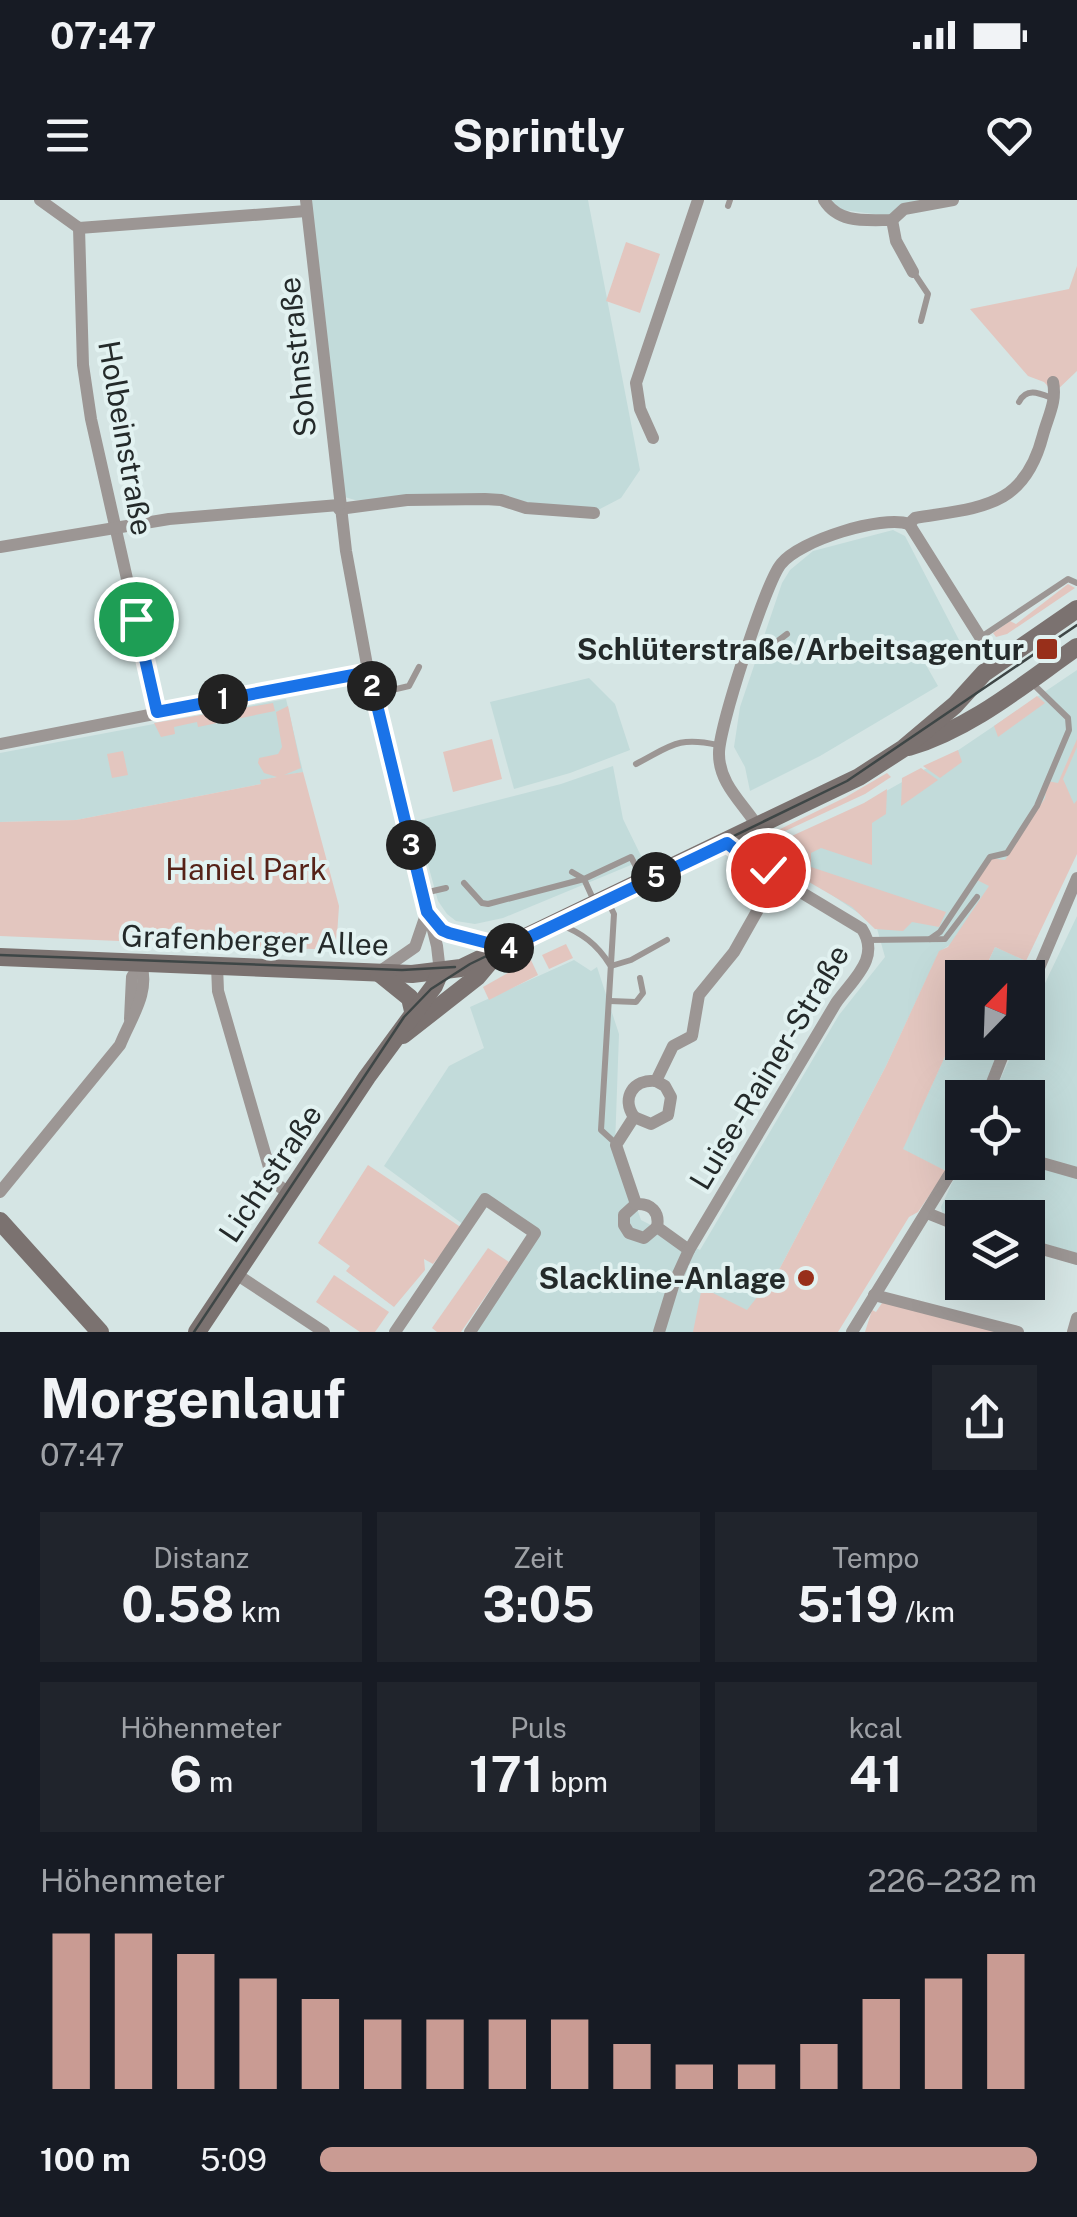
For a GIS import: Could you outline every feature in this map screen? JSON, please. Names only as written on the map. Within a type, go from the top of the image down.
[{"type":"main road","name":"Grafenberger Allee","points":[[0,957],[379,972],[461,968],[859,778],[904,748],[955,705],[979,677],[1077,609]]},
{"type":"main road","name":"Grafenberger Allee","points":[[904,748],[950,733],[1077,646]]},
{"type":"main road","points":[[390,1044],[477,976],[501,952]]},
{"type":"main road","points":[[379,972],[411,1000],[413,1011]]},
{"type":"main road","name":"Lichtstraße","points":[[197,1332],[440,972]]},
{"type":"main road","points":[[0,1222],[100,1332]]},
{"type":"street","points":[[40,200],[79,228],[306,206]]},
{"type":"street","points":[[653,438],[640,409],[636,383],[698,200]]},
{"type":"street","points":[[824,200],[832,213],[846,218],[892,220],[904,209],[953,200]]},
{"type":"street","name":"Sohnstraße","points":[[306,206],[339,507],[369,672],[440,972]]},
{"type":"street","points":[[892,220],[896,242],[913,272]]},
{"type":"street","name":"Holbeinstraße","points":[[79,228],[83,364],[91,419],[157,712]]},
{"type":"street","points":[[909,524],[915,518],[994,504],[1006,498],[1032,470],[1055,400],[1052,382]]},
{"type":"street","points":[[0,547],[114,526],[408,500],[464,502],[486,498],[526,508],[594,513]]},
{"type":"street","points":[[656,1080],[673,1046],[692,1036],[699,995],[734,952],[773,873],[759,856],[754,829],[725,782],[719,746],[774,573],[800,546],[823,537],[896,521],[909,524],[997,664]]},
{"type":"street","points":[[0,744],[369,672]]},
{"type":"street","name":"Luise-Rainer-Straße","points":[[659,1332],[699,1220],[870,954],[868,940],[852,921],[751,862],[727,843]]},
{"type":"street","points":[[1045,960],[1071,907],[1077,878]]},
{"type":"street","points":[[379,972],[416,947],[428,914],[449,933],[501,952]]},
{"type":"street","points":[[0,1192],[120,1046],[146,980],[141,963]]},
{"type":"street","points":[[217,966],[218,991],[274,1181],[290,1194]]},
{"type":"street","points":[[656,1080],[665,1086],[672,1097],[668,1115],[651,1124],[634,1117],[628,1104],[631,1090],[640,1082],[656,1080]]},
{"type":"street","points":[[634,1117],[616,1145],[636,1204]]},
{"type":"street","points":[[1045,1164],[1077,1172]]},
{"type":"street","points":[[856,1330],[874,1294],[947,1180]]},
{"type":"street","points":[[395,1332],[485,1200],[535,1234],[470,1332]]},
{"type":"street","points":[[636,1204],[646,1204],[658,1218],[656,1227],[644,1238],[628,1233],[624,1225],[624,1215],[636,1204]]},
{"type":"street","points":[[927,1213],[945,1220]]},
{"type":"street","points":[[656,1227],[690,1250]]},
{"type":"street","points":[[1045,1250],[1077,1259]]},
{"type":"street","points":[[236,1274],[324,1332]]},
{"type":"street","points":[[874,1294],[1018,1332]]},
{"type":"street","points":[[1073,1332],[1077,1318]]},
{"type":"lane","points":[[913,272],[928,294],[921,320]]},
{"type":"lane","points":[[1019,402],[1030,392],[1055,400]]},
{"type":"lane","points":[[980,637],[1068,580],[1077,583]]},
{"type":"lane","points":[[748,650],[762,653],[787,634]]},
{"type":"lane","points":[[374,694],[409,686],[419,667]]},
{"type":"lane","points":[[930,939],[940,932],[990,857],[1007,853],[1037,806],[1069,730],[1068,718],[1029,680]]},
{"type":"lane","points":[[636,764],[681,741],[719,746]]},
{"type":"lane","points":[[464,883],[482,903],[584,879],[632,857],[644,883]]},
{"type":"lane","points":[[572,872],[584,879],[614,914],[601,1130],[612,1140]]},
{"type":"lane","points":[[423,894],[446,888]]},
{"type":"lane","points":[[868,940],[950,936],[977,897]]},
{"type":"lane","points":[[558,924],[591,940],[611,966]]},
{"type":"lane","points":[[611,966],[667,940]]},
{"type":"lane","points":[[610,1000],[636,1002],[643,993],[640,978]]},
{"type":"shaded area","points":[[309,200],[588,200],[640,470],[621,498],[598,510],[469,499],[355,500],[341,496]]},
{"type":"shaded area","points":[[825,200],[958,200],[888,216],[836,209]]},
{"type":"shaded area","points":[[893,530],[905,536],[959,640],[926,665],[938,686],[820,756],[750,791],[745,767],[734,747],[740,707],[782,583],[790,570],[813,551]]},
{"type":"shaded area","points":[[1077,670],[1077,805],[963,936],[939,952],[886,1066],[780,1268],[736,1332],[473,1332],[534,1230],[483,1197],[464,1225],[384,1166],[449,1066],[484,1048],[470,1007],[574,960],[591,971],[597,967],[619,1034],[615,1145],[641,1220],[700,1250],[839,1015],[885,957],[876,925],[773,855],[957,751]]},
{"type":"shaded area","points":[[589,678],[615,704],[630,750],[514,789],[490,702]]},
{"type":"shaded area","points":[[286,699],[303,772],[261,780],[261,784],[76,820],[0,822],[0,753]]},
{"type":"shaded area","points":[[613,766],[623,819],[643,860],[503,918],[475,924],[456,921],[447,914],[438,901],[416,821],[561,784]]},
{"type":"shaded area","points":[[1077,916],[1077,1253],[1045,1244],[1045,1200],[945,1200],[945,1216],[941,1207],[953,1180],[1045,1180],[1045,1080],[1000,1080],[1009,1060],[1045,1060],[1045,983]]},
{"type":"shaded area","points":[[995,947],[1024,960],[989,960]]},
{"type":"shaded area","points":[[945,1056],[945,1060],[997,1060],[989,1080],[945,1080],[945,1171],[902,1150]]},
{"type":"green space","points":[[626,242],[660,254],[640,313],[606,301]]},
{"type":"green space","points":[[1077,266],[1077,371],[1054,393],[1044,382],[1028,376],[970,309],[1069,289]]},
{"type":"green space","points":[[1068,584],[1075,588],[1007,634],[996,637],[993,633],[1010,621],[1016,624]]},
{"type":"green space","points":[[1037,696],[1045,703],[998,737],[994,726]]},
{"type":"green space","points":[[273,703],[275,711],[198,727],[197,722],[174,727],[175,734],[161,737],[154,723]]},
{"type":"green space","name":"Haniel Park","points":[[288,706],[301,768],[284,775],[303,772],[339,906],[336,950],[0,936],[0,822],[76,820],[261,784],[260,780],[277,777],[264,773],[258,763],[259,758],[278,754],[282,747],[276,712]]},
{"type":"green space","points":[[492,739],[502,779],[453,792],[443,752]]},
{"type":"green space","points":[[1077,739],[1063,779],[1074,804],[1077,800],[1077,854],[1026,960],[995,947],[989,960],[945,960],[945,1056],[903,1149],[945,1172],[918,1212],[909,1217],[838,1332],[693,1332],[701,1292],[711,1292],[747,1310],[780,1268],[886,1066],[939,951],[948,947],[989,886],[977,880],[990,858],[1005,860],[1045,798],[1047,781],[1058,783]]},
{"type":"green space","points":[[958,750],[962,762],[940,778],[923,766]]},
{"type":"green space","points":[[123,751],[128,775],[112,778],[107,754]]},
{"type":"green space","points":[[921,768],[938,780],[901,806],[902,778]]},
{"type":"green space","points":[[887,773],[891,777],[865,794],[766,840],[770,834]]},
{"type":"green space","points":[[887,789],[886,814],[872,823],[872,865],[821,848],[811,853],[811,867],[946,912],[939,927],[912,922],[903,931],[875,929],[852,907],[778,864],[769,854],[772,845]]},
{"type":"green space","points":[[566,944],[573,958],[549,969],[542,955]]},
{"type":"green space","points":[[531,960],[538,975],[489,1000],[483,987]]},
{"type":"green space","points":[[368,1165],[462,1228],[433,1264],[424,1259],[425,1270],[394,1307],[346,1271],[350,1266],[318,1243]]},
{"type":"green space","points":[[488,1248],[509,1262],[461,1332],[437,1332],[432,1328]]},
{"type":"green space","points":[[334,1275],[389,1312],[375,1332],[360,1332],[316,1302]]},
{"type":"green space","points":[[884,1300],[1010,1332],[865,1332],[872,1310],[876,1312]]},
{"type":"tram line","points":[[194,1332],[404,1017],[431,989],[470,964],[847,781],[1077,625]]},
{"type":"tram line","points":[[0,955],[402,970],[455,967]]},
{"type":"place","name":"Schlüterstraße/Arbeitsagentur","points":[[1047,649]]},
{"type":"place","name":"Slackline-Anlage","points":[[806,1278]]},
{"type":"route","points":[[136,619],[157,712],[369,672],[428,916],[449,933],[507,948],[727,843],[768,870]]}]
